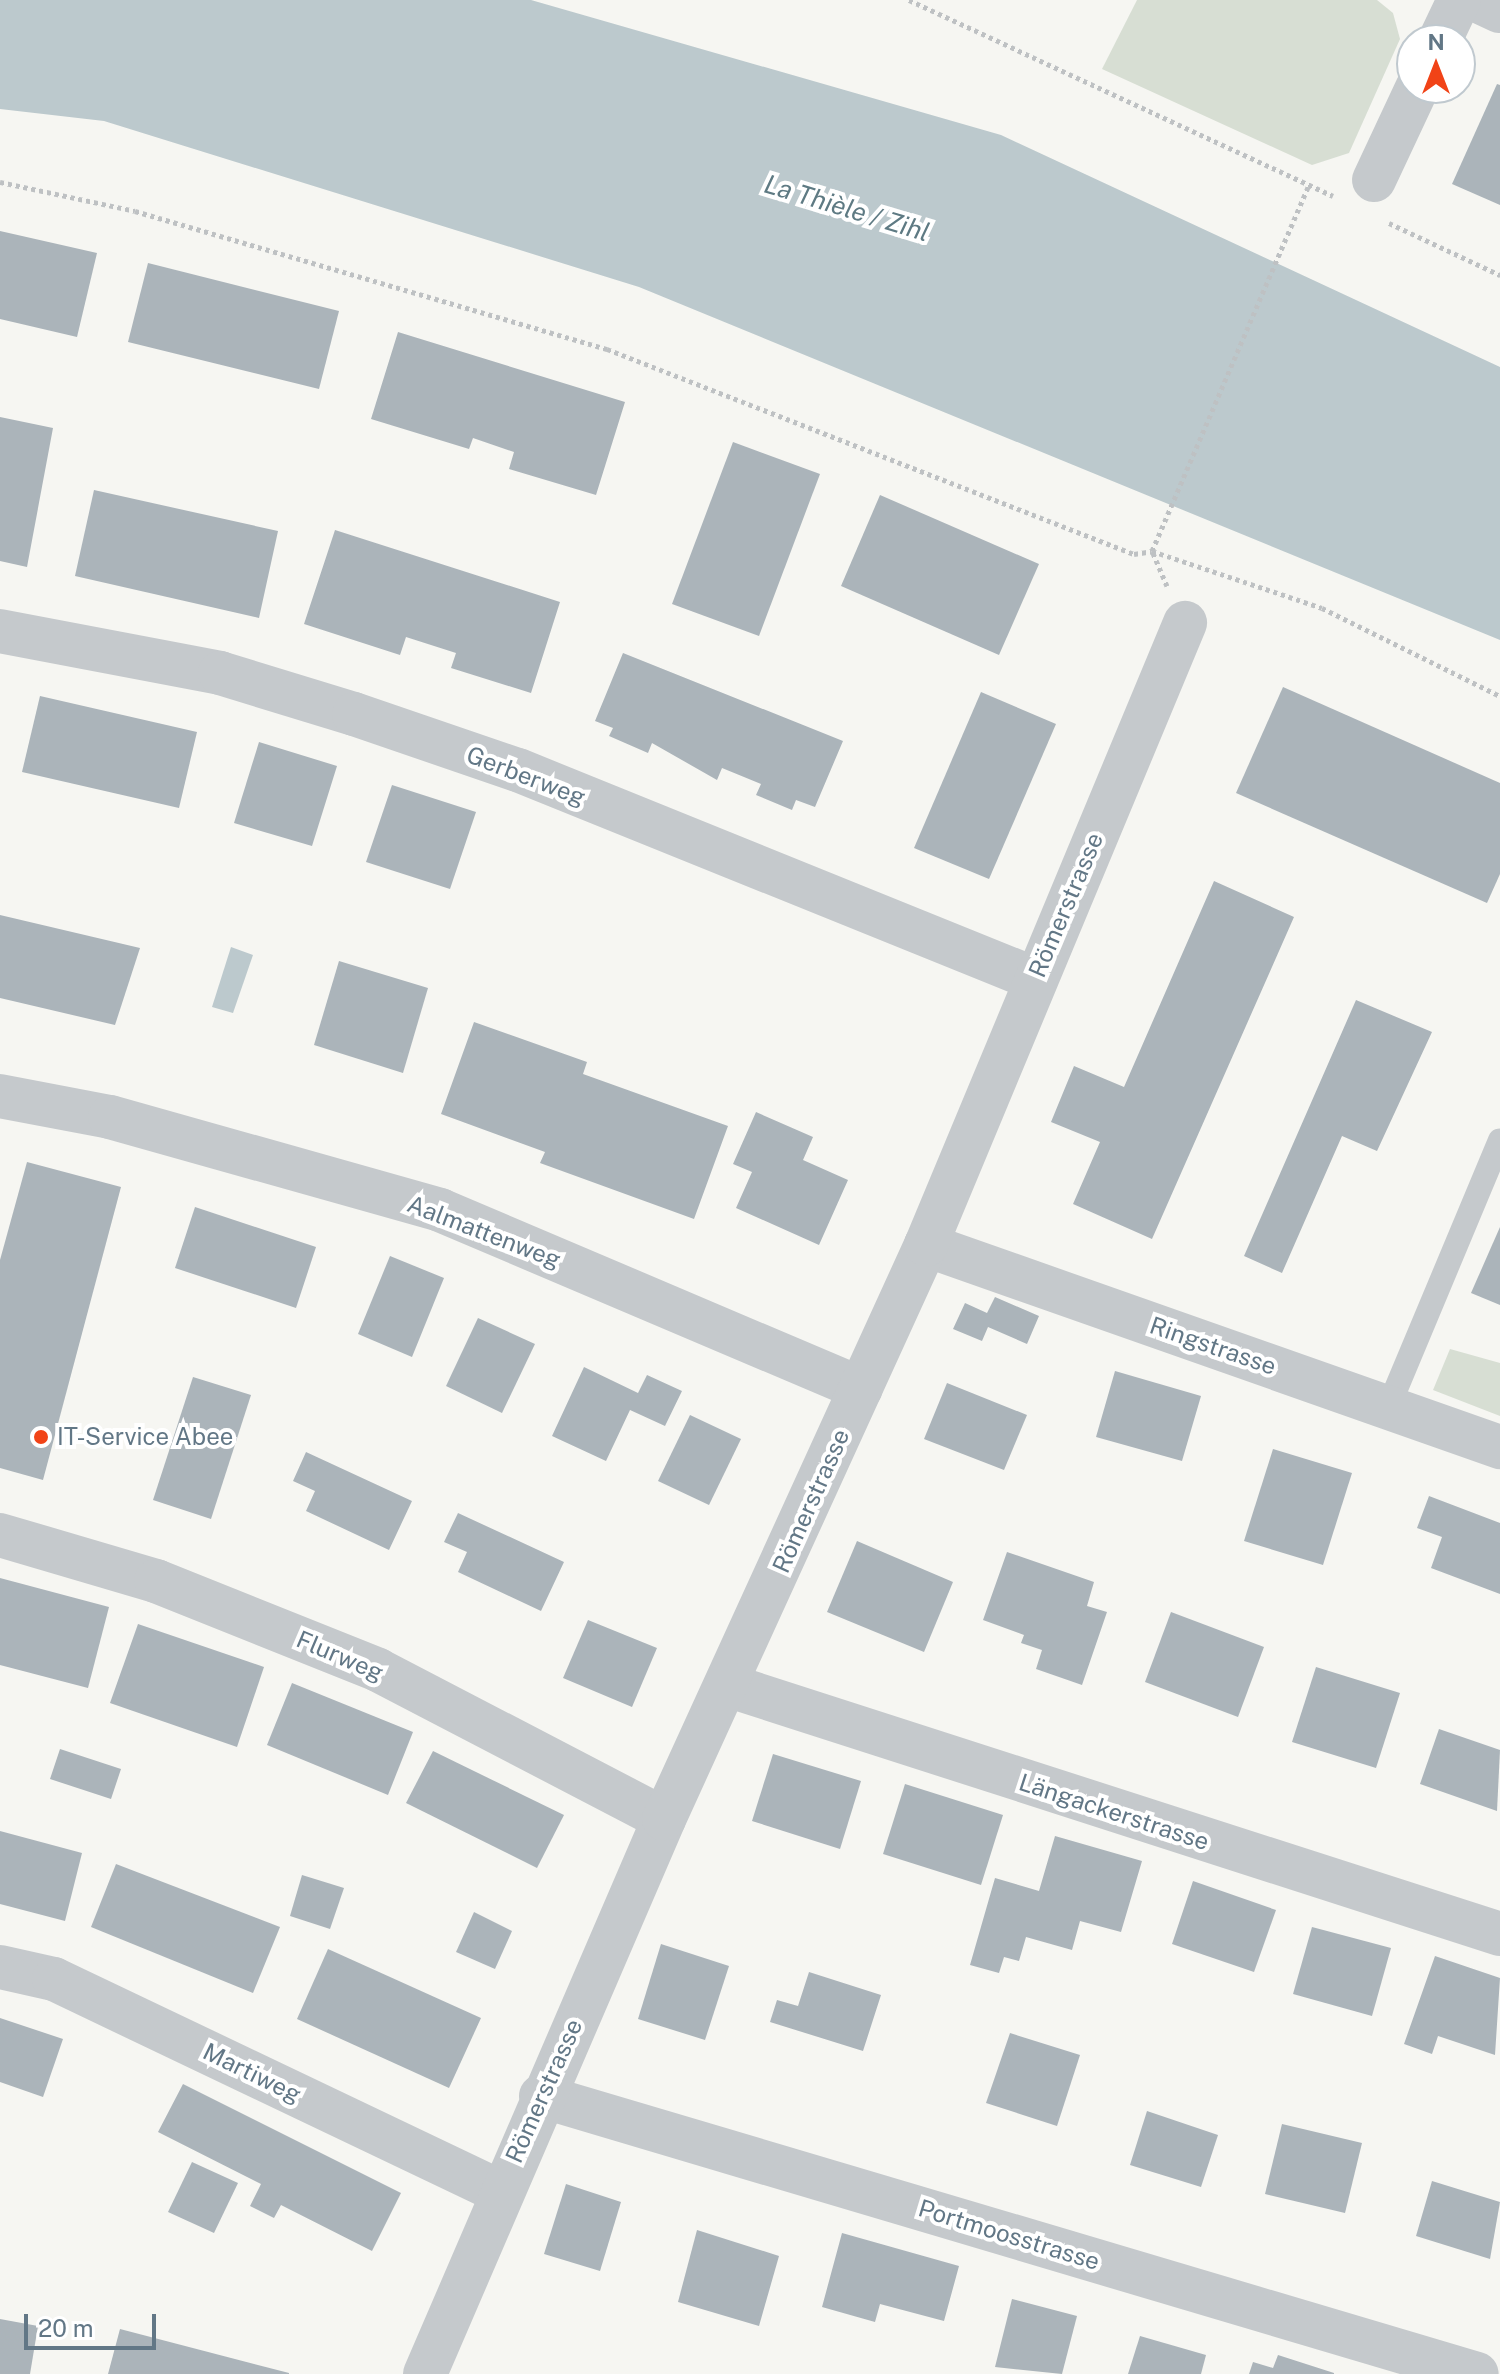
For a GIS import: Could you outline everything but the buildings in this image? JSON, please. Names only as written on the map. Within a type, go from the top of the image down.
[{"type":"street","points":[[1448,24],[1459,0]]},
{"type":"street","points":[[1476,0],[1500,11]]},
{"type":"street","points":[[1365,200],[1410,104]]},
{"type":"street","name":"Römerstrasse","points":[[425,2374],[541,2096],[664,1819],[730,1686],[926,1245],[1185,623]]},
{"type":"street","name":"Gerberweg","points":[[0,631],[220,673],[354,714],[518,770],[1035,979]]},
{"type":"street","name":"Aalmattenweg","points":[[0,1096],[110,1117],[440,1210],[861,1389]]},
{"type":"street","name":"Ringstrasse","points":[[926,1245],[1500,1447]]},
{"type":"street","name":"Flurweg","points":[[0,1535],[156,1581],[378,1670],[664,1819]]},
{"type":"street","name":"Längackerstrasse","points":[[730,1686],[1500,1934]]},
{"type":"street","name":"Martiweg","points":[[0,1967],[54,1979],[500,2192]]},
{"type":"street","name":"Portmoosstrasse","points":[[541,2096],[1477,2374]]},
{"type":"lane","points":[[1388,1408],[1500,1140]]},
{"type":"path","points":[[909,0],[1309,185],[1365,200],[1500,275]]},
{"type":"path","points":[[0,182],[135,211],[607,349],[1134,554],[1152,551],[1322,608],[1500,696]]},
{"type":"path","points":[[1152,551],[1309,185]]},
{"type":"shaded area","points":[[1137,0],[1377,0],[1393,13],[1396,24],[1396,48],[1349,153],[1312,165],[1102,69]]},
{"type":"shaded area","points":[[1450,1349],[1500,1363],[1500,1416],[1433,1390]]},
{"type":"water","name":"La Thièle / Zihl","points":[[0,0],[531,0],[1001,135],[1500,367],[1500,640],[639,287],[104,121],[0,109]]},
{"type":"water","points":[[231,947],[253,955],[233,1013],[212,1007]]},
{"type":"place","name":"IT-Service Abee","points":[[41,1437]]}]
